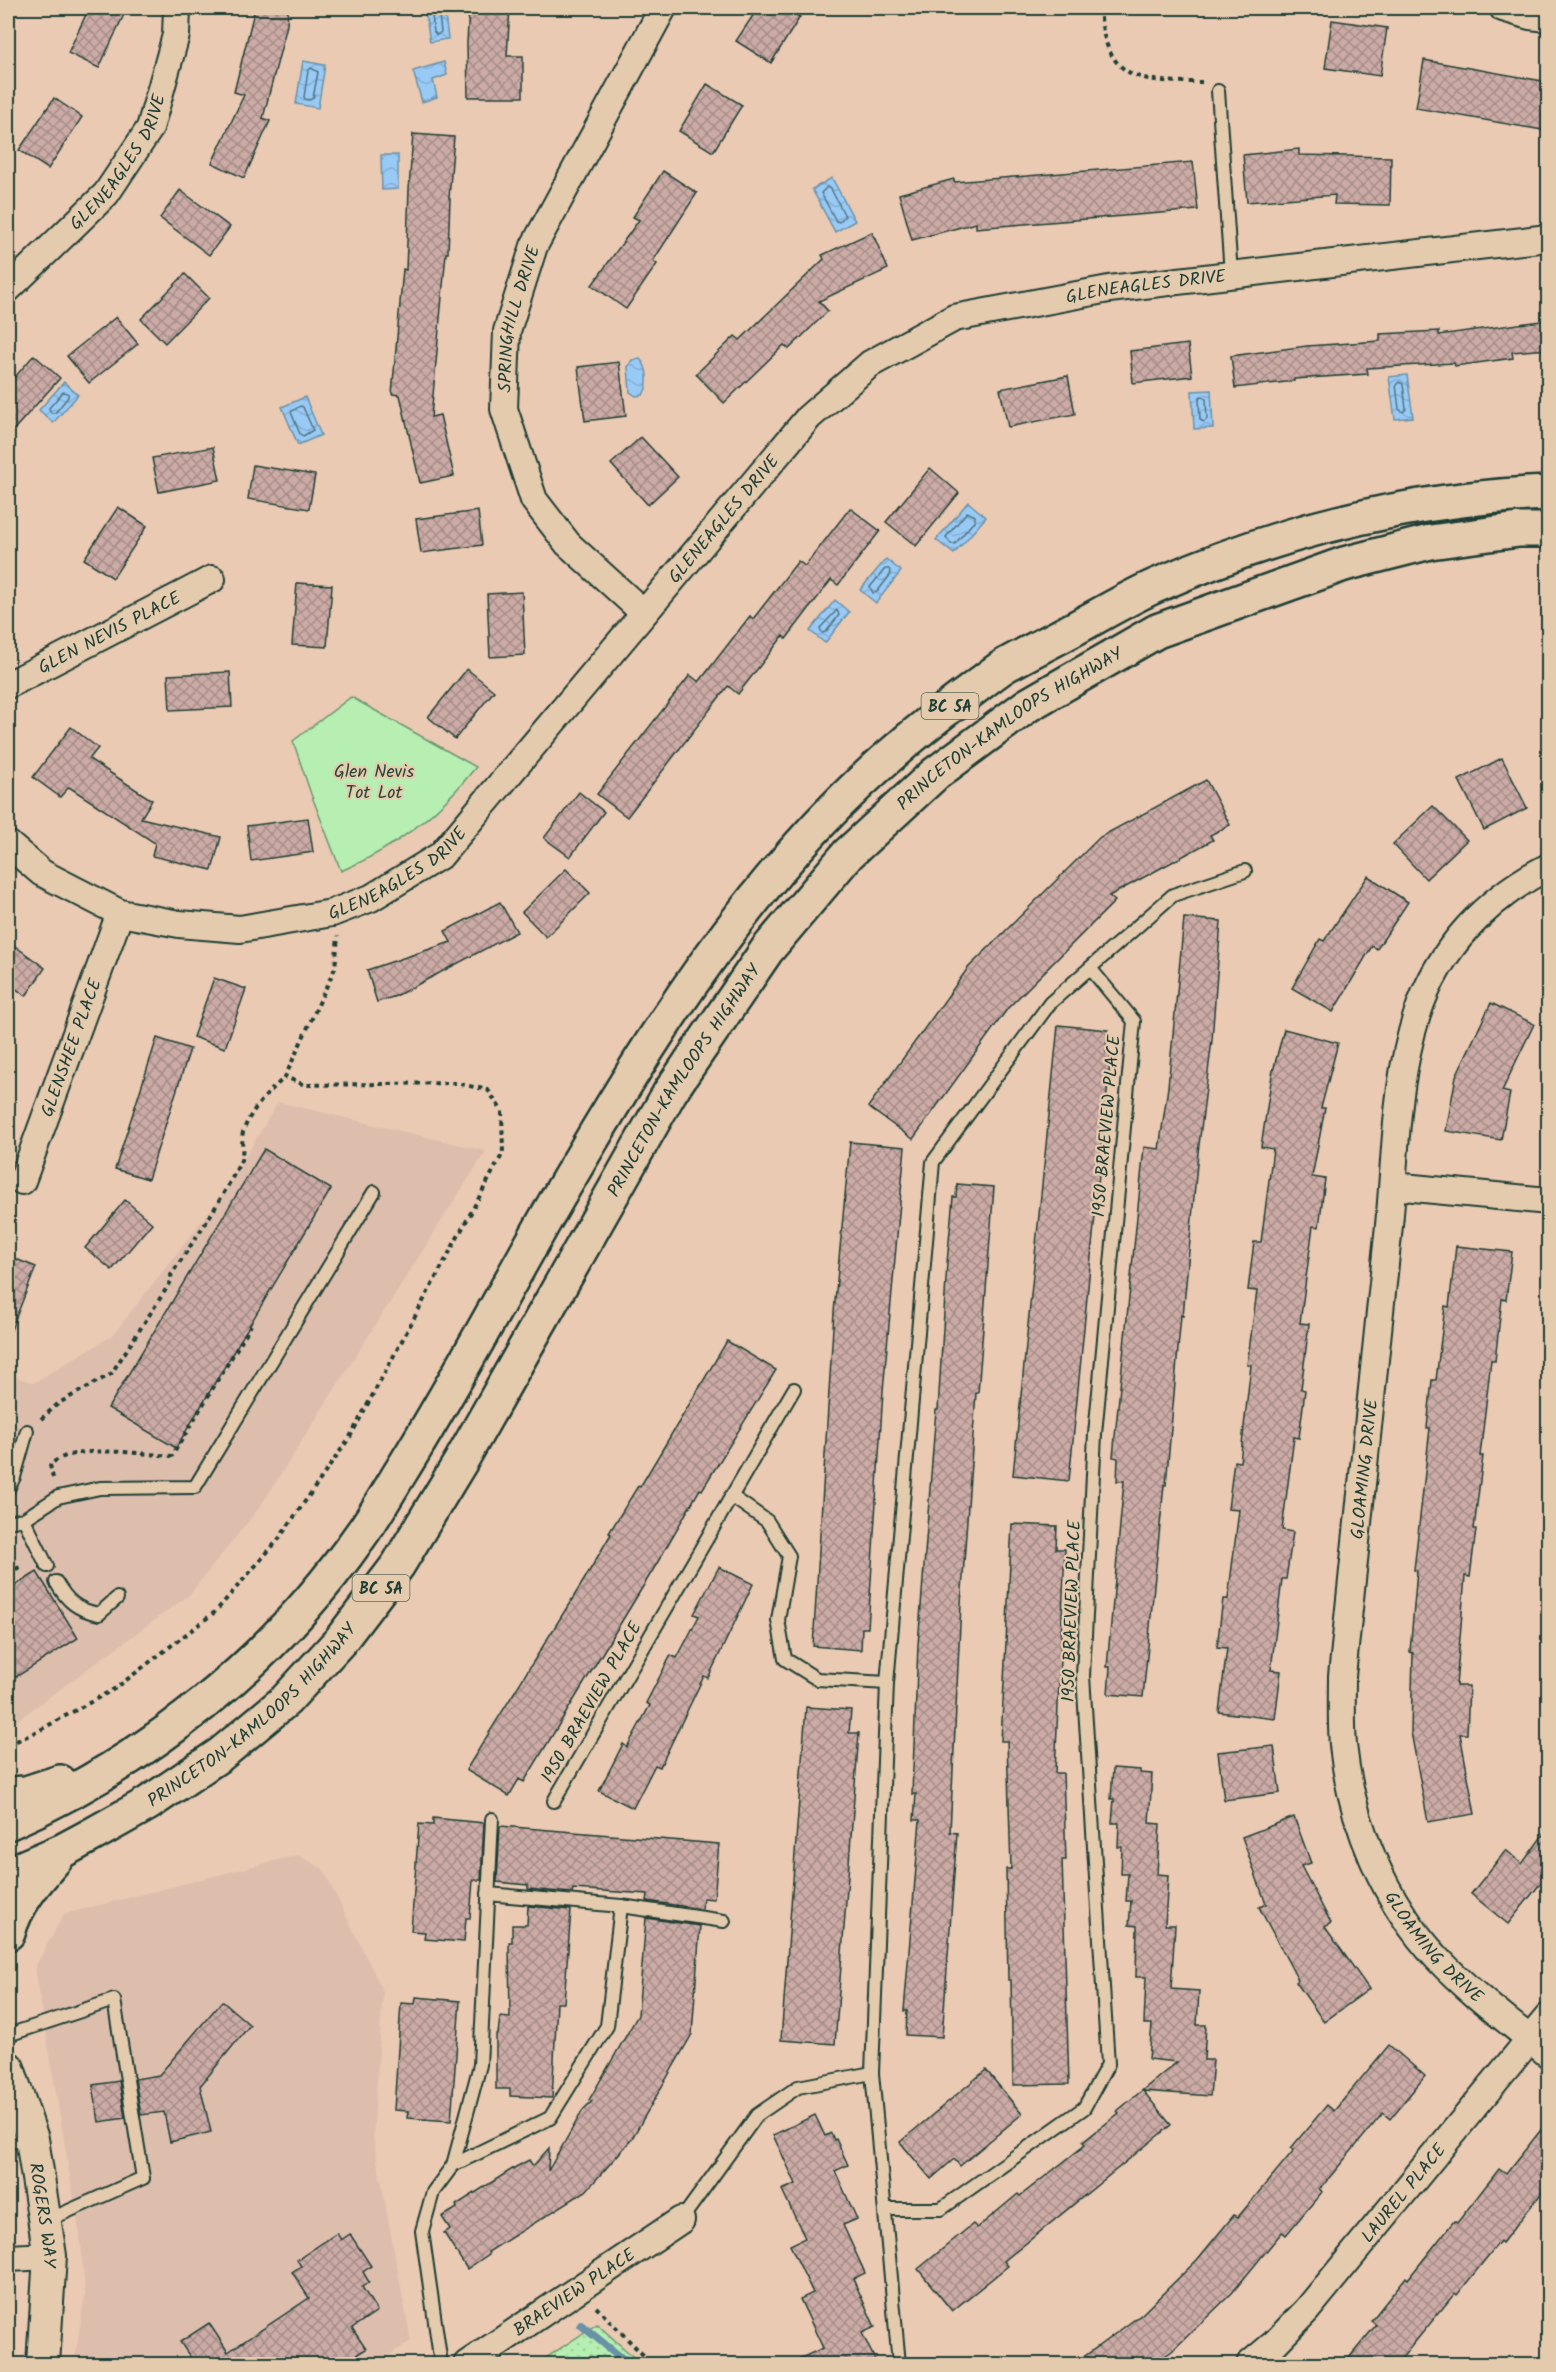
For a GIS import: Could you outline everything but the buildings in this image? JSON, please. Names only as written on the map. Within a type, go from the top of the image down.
[{"type":"main road","name":"PRINCETON-KAMLOOPS HIGHWAY","points":[[8,1823],[45,1806],[116,1765],[193,1714],[253,1662],[303,1609],[360,1536],[421,1438],[641,1057],[741,916],[818,825],[906,739],[1001,668],[1151,588],[1232,555],[1336,522],[1425,504],[1548,493]]},
{"type":"main road","name":"PRINCETON-KAMLOOPS HIGHWAY","points":[[8,1874],[62,1851],[147,1804],[221,1755],[286,1700],[340,1641],[398,1566],[461,1461],[676,1083],[767,950],[848,854],[935,774],[1028,705],[1157,631],[1344,564],[1430,542],[1519,530],[1548,530]]},
{"type":"main road","points":[[8,1794],[26,1793],[116,1765]]},
{"type":"main road","points":[[8,1934],[12,1916],[28,1890],[62,1851]]},
{"type":"street","name":"GLENEAGLES DRIVE","points":[[8,289],[106,194],[150,128],[176,35],[177,8]]},
{"type":"street","points":[[1503,8],[1530,16],[1548,18]]},
{"type":"street","name":"SPRINGHILL DRIVE","points":[[644,613],[568,544],[534,500],[504,409],[507,331],[534,246],[658,9]]},
{"type":"street","name":"GLENEAGLES DRIVE","points":[[8,844],[42,873],[120,913],[179,924],[240,929],[332,913],[371,898],[441,855],[808,417],[870,364],[954,318],[1109,289],[1548,238]]},
{"type":"street","name":"GLEN NEVIS PLACE","points":[[8,685],[212,579]]},
{"type":"street","name":"GLOAMING DRIVE","points":[[1539,2047],[1437,1958],[1403,1915],[1375,1863],[1353,1806],[1343,1744],[1342,1676],[1393,1186],[1402,1071],[1417,1013],[1442,959],[1474,919],[1521,881],[1548,867]]},
{"type":"street","name":"GLENSHEE PLACE","points":[[22,1181],[120,913]]},
{"type":"street","points":[[1393,1186],[1548,1201]]},
{"type":"street","name":"LAUREL PLACE","points":[[1250,2364],[1275,2343],[1307,2310],[1539,2047],[1548,2017]]},
{"type":"street","name":"ROGERS WAY","points":[[8,2068],[20,2140],[45,2222],[50,2256],[43,2364]]},
{"type":"street","name":"BRAEVIEW PLACE","points":[[467,2364],[579,2291],[681,2220]]},
{"type":"street","points":[[8,2258],[50,2256]]},
{"type":"lane","points":[[1218,91],[1231,274]]},
{"type":"lane","points":[[899,2364],[872,2073],[887,1683],[933,1162],[1050,1003],[1173,896],[1245,871]]},
{"type":"lane","name":"1950 BRAEVIEW PLACE","points":[[885,2209],[941,2209],[1084,2108],[1108,2064],[1083,1676],[1095,1434],[1134,1021],[1090,968]]},
{"type":"lane","points":[[8,1522],[24,1519],[58,1497],[100,1488],[195,1487],[374,1192]]},
{"type":"lane","name":"1950 BRAEVIEW PLACE","points":[[554,1801],[794,1389]]},
{"type":"lane","points":[[8,1489],[14,1478],[27,1431]]},
{"type":"lane","points":[[731,1496],[767,1521],[789,1556],[778,1620],[785,1659],[817,1679],[887,1683]]},
{"type":"lane","points":[[24,1519],[47,1566]]},
{"type":"lane","points":[[56,1582],[63,1594],[82,1611],[99,1614],[117,1598]]},
{"type":"lane","points":[[441,2364],[422,2231],[433,2192],[453,2165],[480,2065],[492,1819]]},
{"type":"lane","points":[[488,1894],[621,1906],[724,1921]]},
{"type":"lane","points":[[453,2165],[550,2118],[607,2026],[621,1906]]},
{"type":"lane","points":[[8,2035],[114,2000],[143,2178],[45,2222]]},
{"type":"lane","points":[[681,2220],[757,2115],[798,2087],[872,2073]]},
{"type":"path","points":[[1100,8],[1101,31],[1107,47],[1128,72],[1143,80],[1211,82],[1218,91]]},
{"type":"path","points":[[27,1431],[59,1403],[111,1374],[172,1280],[171,1275],[205,1223],[242,1157],[242,1135],[251,1114],[265,1096],[285,1077],[335,968],[339,933]]},
{"type":"path","points":[[8,1745],[116,1688],[215,1612],[278,1540],[350,1437],[503,1153],[502,1111],[488,1090],[456,1083],[305,1085],[285,1077]]},
{"type":"path","points":[[43,1482],[54,1478],[50,1465],[58,1457],[102,1451],[172,1456],[251,1325]]},
{"type":"path","points":[[8,1574],[21,1566]]},
{"type":"path","points":[[579,2291],[652,2364]]},
{"type":"shaded area","points":[[278,1102],[486,1151],[260,1507],[189,1595],[8,1727],[8,1374],[33,1383],[112,1336],[224,1193]]},
{"type":"shaded area","points":[[298,1855],[323,1869],[383,1991],[373,2138],[411,2341],[375,2364],[74,2364],[85,2294],[81,2242],[35,1967],[64,1914]]},
{"type":"green space","name":"Glen Nevis Tot Lot","points":[[351,697],[476,767],[447,800],[415,828],[380,852],[341,871],[293,741]]},
{"type":"green space","points":[[597,2324],[641,2364],[537,2364]]},
{"type":"water","points":[[427,8],[449,9],[445,15],[448,39],[430,42],[425,11]]},
{"type":"water","points":[[303,61],[325,65],[318,108],[296,104]]},
{"type":"water","points":[[444,62],[447,75],[433,80],[437,97],[422,102],[413,71]]},
{"type":"water","points":[[381,155],[398,155],[398,189],[382,190]]},
{"type":"water","points":[[832,178],[855,221],[835,232],[812,189]]},
{"type":"water","points":[[640,359],[645,367],[647,382],[643,395],[636,396],[630,392],[628,367],[632,360]]},
{"type":"water","points":[[1407,375],[1413,417],[1395,419],[1389,377]]},
{"type":"water","points":[[64,382],[78,395],[53,423],[39,410]]},
{"type":"water","points":[[1211,390],[1213,428],[1194,429],[1192,391]]},
{"type":"water","points":[[305,397],[321,435],[298,445],[282,407]]},
{"type":"water","points":[[968,502],[986,517],[954,554],[936,540]]},
{"type":"water","points":[[886,559],[901,571],[876,603],[860,590]]},
{"type":"water","points":[[835,600],[849,612],[825,643],[810,631]]},
{"type":"waterway","points":[[581,2325],[629,2364]]}]
